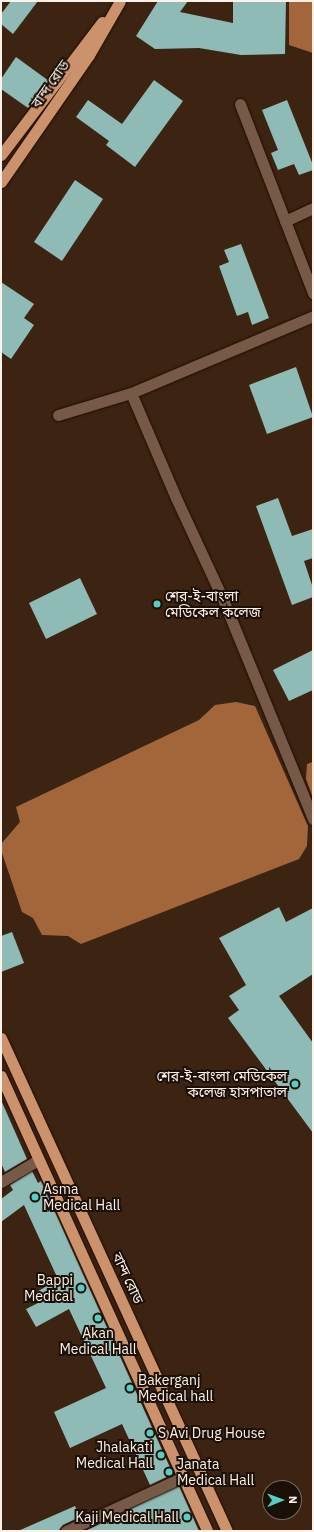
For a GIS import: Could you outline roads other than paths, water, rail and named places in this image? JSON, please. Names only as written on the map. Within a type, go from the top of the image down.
[{"type":"highway","name":"বান্দ রোড","points":[[1,155],[81,47],[120,1]]},
{"type":"highway","name":"বান্দ রোড","points":[[1,182],[89,55],[120,1]]},
{"type":"highway","name":"বান্দ রোড","points":[[1,1038],[227,1531]]},
{"type":"highway","points":[[1,1076],[207,1531]]},
{"type":"street","points":[[240,104],[313,292]]},
{"type":"street","points":[[285,221],[313,208]]},
{"type":"street","points":[[58,415],[131,393],[313,316]]},
{"type":"street","points":[[131,393],[176,498],[222,597],[313,819]]},
{"type":"street","points":[[1,1182],[38,1160]]},
{"type":"street","points":[[66,1531],[183,1477]]},
{"type":"place","name":"শের-ই-বাংলা মেডিকেল কলেজ","points":[[157,604]]},
{"type":"place","name":"শের-ই-বাংলা মেডিকেল কলেজ হাসপাতাল","points":[[295,1084]]},
{"type":"place","name":"Asma Medical Hall","points":[[35,1197]]},
{"type":"place","name":"Bappi Medical","points":[[81,1288]]},
{"type":"place","name":"Akan Medical Hall","points":[[98,1318]]},
{"type":"place","name":"Bakerganj Medical hall","points":[[130,1388]]},
{"type":"place","name":"S Avi Drug House","points":[[150,1433]]},
{"type":"place","name":"Jhalakati Medical Hall","points":[[161,1455]]},
{"type":"place","name":"Janata Medical Hall","points":[[169,1472]]},
{"type":"place","name":"Kaji Medical Hall","points":[[187,1517]]}]
